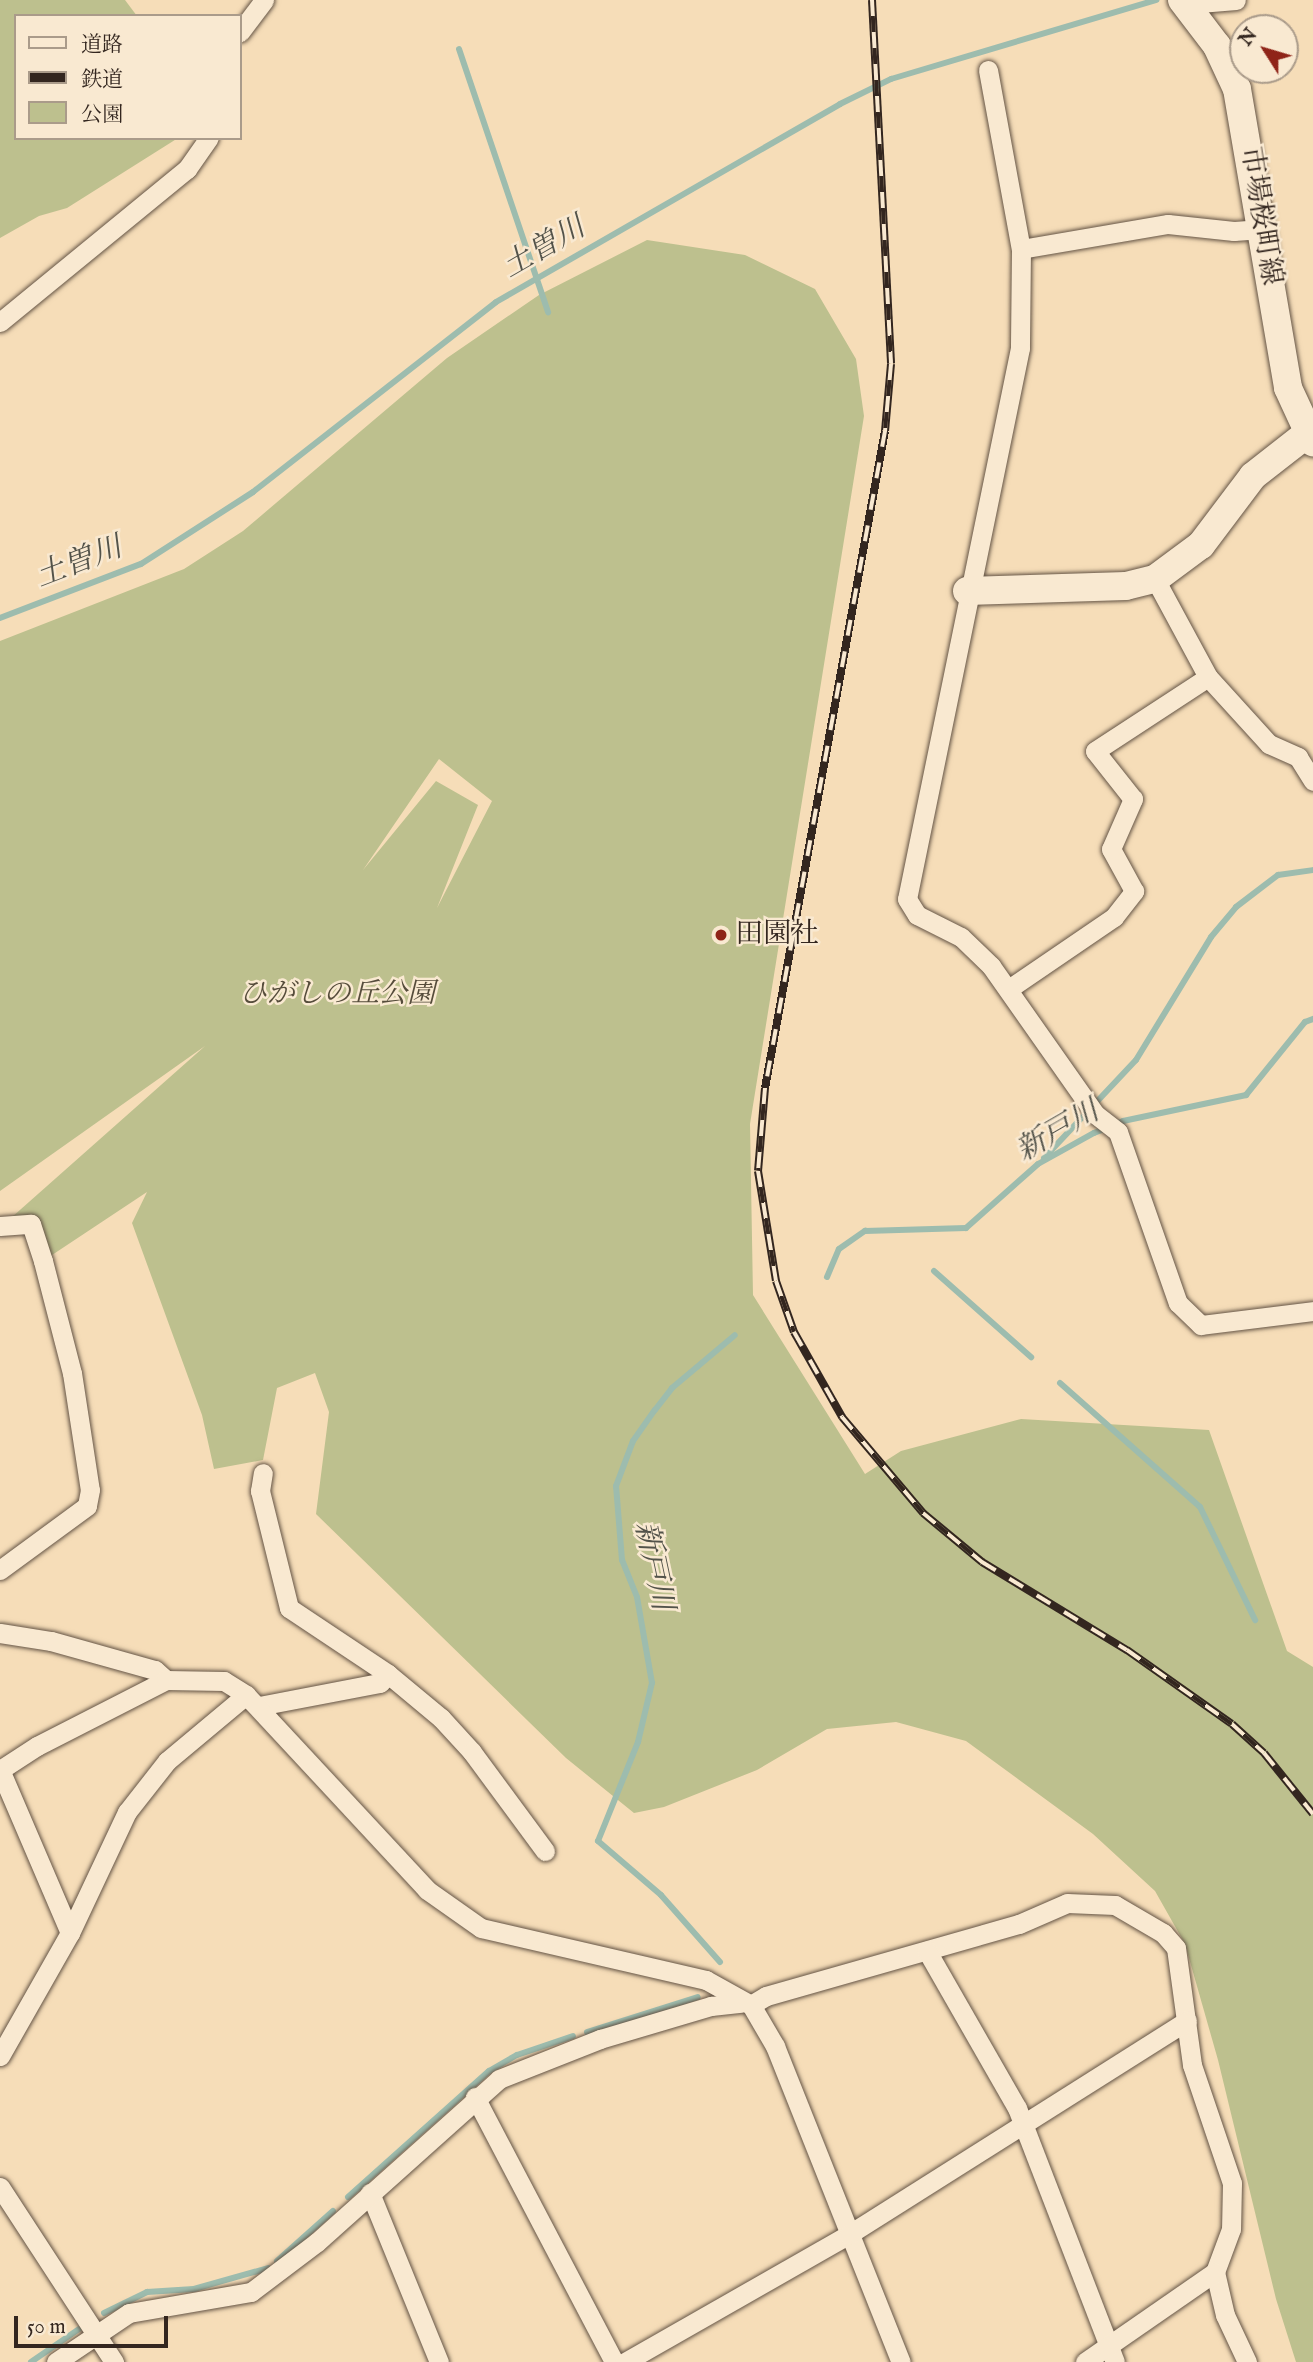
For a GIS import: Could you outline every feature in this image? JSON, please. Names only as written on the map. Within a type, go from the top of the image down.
[{"type":"main road","name":"市場桜町線","points":[[1185,2],[1217,46],[1237,89],[1288,388],[1310,437]]},
{"type":"main road","points":[[967,591],[1126,586],[1155,579],[1201,545],[1253,476],[1310,437]]},
{"type":"street","points":[[242,29],[264,0]]},
{"type":"street","points":[[1185,2],[1236,0]]},
{"type":"street","points":[[988,70],[1021,249],[1020,348],[967,591],[907,899],[917,915],[961,937],[1010,988],[1095,1114],[1118,1132],[1178,1303],[1202,1325],[1313,1311]]},
{"type":"street","points":[[0,321],[187,169],[208,140]]},
{"type":"street","points":[[1021,249],[1168,224],[1234,231],[1262,229]]},
{"type":"street","points":[[1155,579],[1208,677],[1269,744],[1305,751],[1313,781]]},
{"type":"street","points":[[1010,988],[1114,917],[1134,891],[1111,849],[1133,799],[1095,751],[1208,677]]},
{"type":"street","points":[[0,1226],[31,1224],[72,1373],[90,1490],[87,1506],[0,1570]]},
{"type":"street","points":[[263,1474],[260,1491],[289,1608],[388,1674],[441,1718],[472,1752],[545,1851]]},
{"type":"street","points":[[0,1633],[51,1641],[155,1670],[166,1680]]},
{"type":"street","points":[[0,2056],[70,1933],[127,1812],[167,1761],[252,1701],[380,1684],[388,1674]]},
{"type":"street","points":[[70,1933],[0,1770],[166,1680],[224,1681],[252,1701],[427,1890],[481,1928],[706,1980],[746,2004],[775,2046],[848,2235],[901,2362]]},
{"type":"street","points":[[56,2362],[129,2313],[251,2292],[317,2242],[475,2097],[499,2079],[600,2039],[711,2006],[746,2004],[1019,1924],[1067,1903],[1115,1905],[1163,1933],[1176,1948],[1192,2065],[1232,2183],[1231,2229],[1215,2272],[1112,2354],[1085,2362]]},
{"type":"street","points":[[927,1951],[1023,2123],[1112,2354]]},
{"type":"street","points":[[625,2362],[848,2235],[1187,2021]]},
{"type":"street","points":[[475,2097],[614,2362]]},
{"type":"street","points":[[0,2187],[97,2332],[114,2362]]},
{"type":"street","points":[[370,2193],[439,2362]]},
{"type":"street","points":[[1215,2272],[1225,2315],[1247,2362]]},
{"type":"green space","points":[[0,0],[125,0],[136,14],[14,14],[14,140],[175,140],[67,208],[39,216],[0,238]]},
{"type":"green space","name":"ひがしの丘公園","points":[[647,240],[745,255],[815,289],[856,359],[864,416],[750,1124],[753,1295],[865,1474],[901,1451],[1021,1419],[1209,1430],[1287,1651],[1313,1667],[1313,2362],[1296,2362],[1276,2299],[1218,2060],[1185,1944],[1155,1891],[1093,1834],[966,1741],[896,1722],[827,1729],[757,1770],[664,1807],[634,1813],[566,1758],[316,1514],[329,1412],[315,1373],[277,1388],[263,1460],[214,1469],[202,1415],[132,1223],[147,1192],[43,1261],[31,1225],[3,1225],[205,1046],[0,1191],[0,641],[184,569],[243,531],[447,358],[539,295]],"holes":[[[439,759],[492,801],[437,908],[478,805],[436,781],[363,870]]]},
{"type":"waterway","name":"土曽川","points":[[0,618],[141,564],[253,492],[496,302],[840,104],[891,79],[1156,0]]},
{"type":"waterway","points":[[459,49],[548,312]]},
{"type":"waterway","points":[[1044,1158],[1136,1060],[1211,937],[1236,907],[1278,875],[1313,870]]},
{"type":"waterway","name":"新戸川","points":[[827,1277],[839,1249],[865,1231],[966,1228],[1038,1164],[1094,1133],[1123,1121],[1246,1095],[1305,1022],[1313,1019]]},
{"type":"waterway","points":[[934,1271],[1031,1357]]},
{"type":"waterway","name":"新戸川","points":[[720,1962],[661,1895],[598,1841],[638,1742],[652,1683],[637,1597],[622,1560],[616,1486],[633,1441],[672,1388],[735,1335]]},
{"type":"waterway","points":[[1060,1383],[1200,1507],[1255,1620]]},
{"type":"waterway","points":[[587,2032],[698,1997]]},
{"type":"waterway","points":[[348,2197],[489,2071],[517,2055],[573,2036]]},
{"type":"waterway","points":[[277,2261],[333,2211]]},
{"type":"waterway","points":[[104,2313],[147,2292],[194,2289],[268,2268]]},
{"type":"waterway","points":[[31,2362],[79,2329]]},
{"type":"railway","points":[[872,0],[891,364],[885,431],[765,1088],[758,1171],[776,1281],[794,1332],[842,1417],[923,1513],[982,1562],[1127,1650],[1232,1724],[1264,1753],[1313,1814]]},
{"type":"place","name":"田園社","points":[[721,935]]}]
